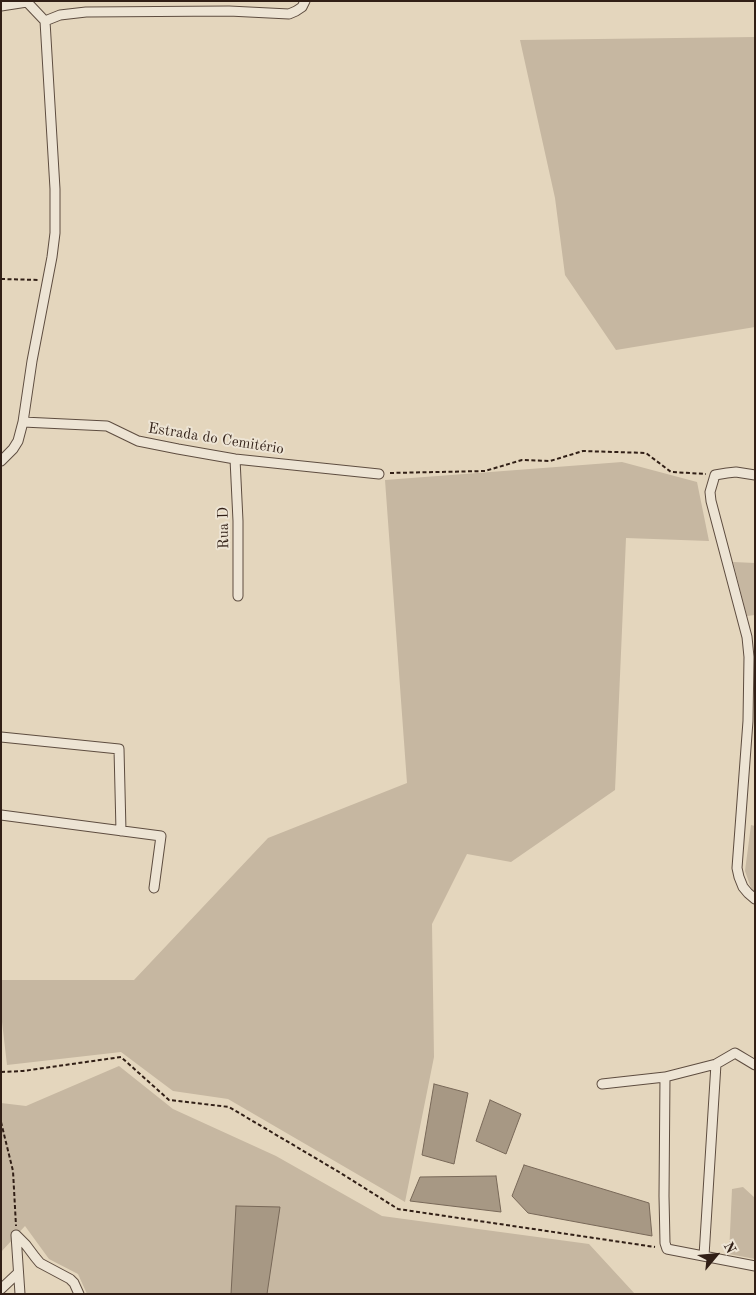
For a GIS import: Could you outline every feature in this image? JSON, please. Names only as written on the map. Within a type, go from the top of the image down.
[{"type":"street","points":[[45,21],[60,15],[86,12],[229,11],[289,14],[302,7],[305,1]]},
{"type":"street","points":[[1,6],[27,2],[45,21],[55,211],[55,234],[23,422],[18,441],[13,449],[1,460]]},
{"type":"street","name":"Estrada do Cemitério","points":[[23,422],[107,426],[138,441],[178,450],[235,459],[379,474]]},
{"type":"street","name":"Rua D","points":[[235,459],[238,521],[238,596]]},
{"type":"street","points":[[755,475],[736,472],[715,475],[710,492],[747,637],[749,657],[748,720],[737,868],[743,887],[755,899]]},
{"type":"street","points":[[1,737],[119,749],[121,831]]},
{"type":"street","points":[[1,815],[162,836],[154,888]]},
{"type":"street","points":[[602,1084],[665,1077],[716,1064],[735,1053],[755,1064]]},
{"type":"street","points":[[704,1256],[716,1064]]},
{"type":"street","points":[[665,1077],[664,1196],[665,1243],[667,1249],[755,1266]]},
{"type":"street","points":[[16,1235],[20,1294]]},
{"type":"street","points":[[16,1235],[26,1244],[40,1263],[70,1279],[79,1294]]},
{"type":"street","points":[[1,1289],[18,1273]]},
{"type":"path","points":[[1,279],[48,280]]},
{"type":"path","points":[[379,474],[485,471],[522,460],[550,461],[583,451],[646,453],[671,472],[715,475]]},
{"type":"path","points":[[1,1072],[22,1071],[122,1057],[169,1100],[229,1107],[340,1172],[398,1209],[667,1249]]},
{"type":"path","points":[[1,1122],[13,1171],[16,1235]]},
{"type":"shaded area","points":[[755,37],[755,327],[616,350],[565,275],[555,198],[520,40]]},
{"type":"shaded area","points":[[622,462],[697,482],[709,541],[626,538],[615,790],[511,862],[467,854],[432,924],[434,1057],[405,1202],[228,1099],[173,1091],[121,1052],[7,1065],[1,1013],[1,980],[134,980],[268,838],[407,783],[385,480]]},
{"type":"shaded area","points":[[733,562],[755,563],[755,615],[747,616]]},
{"type":"shaded area","points":[[751,825],[755,826],[755,892],[752,891],[745,871]]},
{"type":"shaded area","points":[[119,1066],[173,1109],[276,1156],[382,1216],[589,1244],[635,1294],[87,1294],[78,1274],[49,1259],[25,1226],[1,1252],[1,1103],[26,1106]]},
{"type":"shaded area","points":[[434,1084],[468,1093],[454,1164],[422,1155]]},
{"type":"shaded area","points":[[490,1100],[521,1114],[506,1154],[476,1141]]},
{"type":"shaded area","points":[[524,1165],[649,1203],[652,1236],[528,1213],[512,1196]]},
{"type":"shaded area","points":[[496,1176],[501,1212],[410,1201],[420,1177]]},
{"type":"shaded area","points":[[743,1187],[755,1198],[755,1259],[729,1254],[732,1189]]},
{"type":"shaded area","points":[[236,1206],[280,1207],[267,1294],[231,1294]]}]
